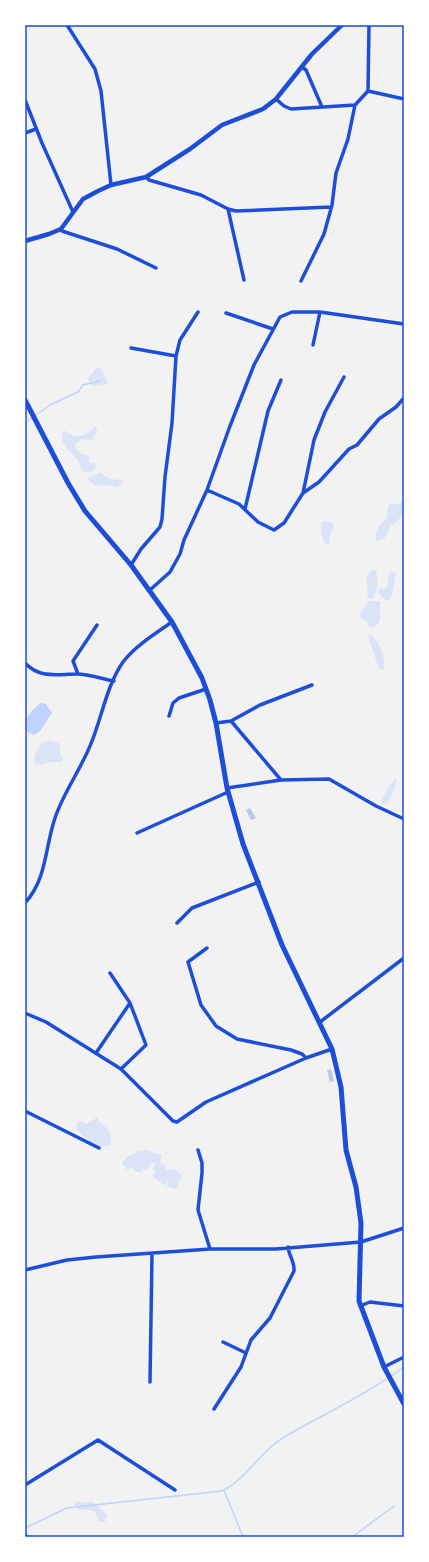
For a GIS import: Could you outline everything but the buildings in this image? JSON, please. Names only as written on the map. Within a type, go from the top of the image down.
[{"type":"main road","points":[[25,400],[68,483],[85,511],[131,565],[172,622],[206,689],[216,723],[227,790],[243,844],[259,882],[282,945],[332,1049],[341,1087],[346,1150],[356,1187],[361,1223],[358,1287],[360,1306],[385,1369],[404,1404]]},
{"type":"street","points":[[67,25],[95,69],[101,91],[111,185]]},
{"type":"street","points":[[25,241],[61,229],[83,199],[111,185],[146,177],[190,149],[222,125],[263,109],[276,98],[302,67],[342,25]]},
{"type":"street","points":[[301,281],[324,234],[331,207],[336,173],[348,139],[354,106],[368,91],[369,25]]},
{"type":"street","points":[[302,67],[306,70],[322,107]]},
{"type":"street","points":[[368,91],[404,98]]},
{"type":"street","points":[[276,98],[284,106],[291,109],[354,106]]},
{"type":"street","points":[[25,100],[36,129],[73,212]]},
{"type":"street","points":[[25,132],[36,129]]},
{"type":"street","points":[[146,177],[149,180],[201,195],[228,209],[236,211],[331,207]]},
{"type":"street","points":[[228,209],[244,280]]},
{"type":"street","points":[[61,229],[62,231],[117,249],[156,268]]},
{"type":"street","points":[[131,565],[141,549],[160,527],[172,424],[176,356],[180,340],[198,312]]},
{"type":"street","points":[[150,590],[170,572],[180,554],[184,540],[207,490],[232,419],[254,365],[280,317],[292,312],[320,312],[404,324]]},
{"type":"street","points":[[312,345],[320,312]]},
{"type":"street","points":[[226,313],[273,329]]},
{"type":"street","points":[[131,348],[176,356]]},
{"type":"street","points":[[207,490],[230,499],[245,509],[258,522],[274,530],[284,523],[303,493],[314,440],[325,412],[344,377]]},
{"type":"street","points":[[245,509],[268,411],[281,380]]},
{"type":"street","points":[[303,493],[319,482],[349,449],[357,445],[379,419],[396,407],[404,398]]},
{"type":"street","points":[[25,903],[36,889],[42,874],[55,819],[92,742],[114,681],[124,662],[153,635],[172,622]]},
{"type":"street","points":[[78,674],[73,661],[97,625]]},
{"type":"street","points":[[25,663],[31,669],[45,674],[78,674],[114,681]]},
{"type":"street","points":[[216,723],[231,721],[260,705],[312,685]]},
{"type":"street","points":[[169,716],[173,703],[179,698],[206,689]]},
{"type":"street","points":[[231,721],[281,780]]},
{"type":"street","points":[[137,833],[227,790],[281,780],[329,779],[376,806],[404,819]]},
{"type":"street","points":[[177,923],[192,908],[259,882]]},
{"type":"street","points":[[207,948],[188,962],[201,1006],[216,1026],[237,1039],[291,1050],[302,1054],[306,1058]]},
{"type":"street","points":[[320,1022],[404,958]]},
{"type":"street","points":[[110,973],[130,1003],[146,1045],[121,1069]]},
{"type":"street","points":[[96,1053],[130,1003]]},
{"type":"street","points":[[25,1013],[46,1022],[121,1069],[173,1121],[177,1122],[206,1102],[306,1058],[332,1049]]},
{"type":"street","points":[[25,1111],[99,1148]]},
{"type":"street","points":[[198,1150],[202,1163],[202,1173],[198,1210],[210,1249]]},
{"type":"street","points":[[25,1270],[67,1260],[210,1249],[288,1247],[361,1242],[404,1228]]},
{"type":"street","points":[[214,1409],[241,1367],[251,1340],[270,1318],[294,1271],[295,1268],[288,1253],[288,1247]]},
{"type":"street","points":[[150,1382],[152,1254]]},
{"type":"street","points":[[360,1306],[370,1302],[404,1306]]},
{"type":"street","points":[[223,1342],[246,1353]]},
{"type":"street","points":[[385,1369],[404,1357]]},
{"type":"street","points":[[25,1484],[98,1440],[175,1490]]},
{"type":"shaded area","points":[[97,367],[102,370],[108,382],[106,384],[94,386],[89,383],[88,379]]},
{"type":"shaded area","points":[[94,426],[98,429],[92,440],[82,439],[75,444],[80,453],[89,456],[89,462],[95,464],[96,468],[89,472],[84,472],[82,471],[78,460],[63,443],[63,431],[66,431],[73,436],[80,436],[90,431]]},
{"type":"shaded area","points":[[101,472],[108,478],[113,480],[122,479],[124,482],[117,487],[97,486],[88,478]]},
{"type":"shaded area","points":[[404,500],[403,511],[400,518],[391,525],[385,538],[377,541],[375,534],[388,516],[387,509],[390,503],[396,505]]},
{"type":"shaded area","points":[[324,521],[332,522],[334,525],[334,528],[331,531],[329,544],[326,544],[322,538],[321,524]]},
{"type":"shaded area","points":[[372,570],[376,570],[377,585],[373,599],[369,599],[367,595],[367,577]]},
{"type":"shaded area","points":[[393,572],[396,574],[391,599],[386,601],[378,592],[379,589],[387,588],[389,573]]},
{"type":"shaded area","points":[[369,601],[380,601],[380,619],[378,624],[372,628],[368,626],[367,622],[360,618],[360,613]]},
{"type":"shaded area","points":[[372,635],[384,656],[383,670],[379,669],[369,639],[369,636]]},
{"type":"shaded area","points":[[50,740],[60,744],[60,753],[63,760],[61,762],[37,765],[34,757],[40,744]]},
{"type":"shaded area","points":[[396,779],[397,781],[390,799],[385,804],[381,804],[387,790]]},
{"type":"shaded area","points":[[98,1117],[99,1122],[105,1126],[111,1135],[110,1146],[100,1146],[91,1143],[76,1129],[77,1123],[81,1121],[86,1124]]},
{"type":"shaded area","points":[[138,1150],[142,1152],[144,1150],[150,1150],[151,1152],[162,1155],[160,1163],[165,1165],[166,1170],[175,1169],[183,1177],[179,1180],[178,1187],[175,1189],[167,1187],[167,1181],[164,1185],[161,1184],[162,1180],[160,1182],[154,1178],[153,1175],[156,1173],[153,1166],[156,1165],[155,1163],[150,1165],[146,1171],[144,1168],[141,1172],[136,1172],[131,1167],[127,1170],[122,1163],[130,1155],[137,1153]]},
{"type":"shaded area","points":[[77,1501],[82,1503],[93,1502],[107,1515],[105,1522],[99,1522],[95,1512],[90,1510],[79,1510],[74,1504]]},
{"type":"water","points":[[41,703],[46,704],[52,713],[40,731],[34,735],[27,732],[26,723],[31,712]]},
{"type":"waterway","points":[[25,423],[50,405],[78,392],[83,385],[100,381]]},
{"type":"waterway","points":[[25,1528],[67,1508],[222,1491],[231,1486],[247,1472],[277,1442],[361,1395],[404,1367]]},
{"type":"waterway","points":[[224,1490],[243,1537]]},
{"type":"waterway","points":[[352,1537],[394,1506]]}]
